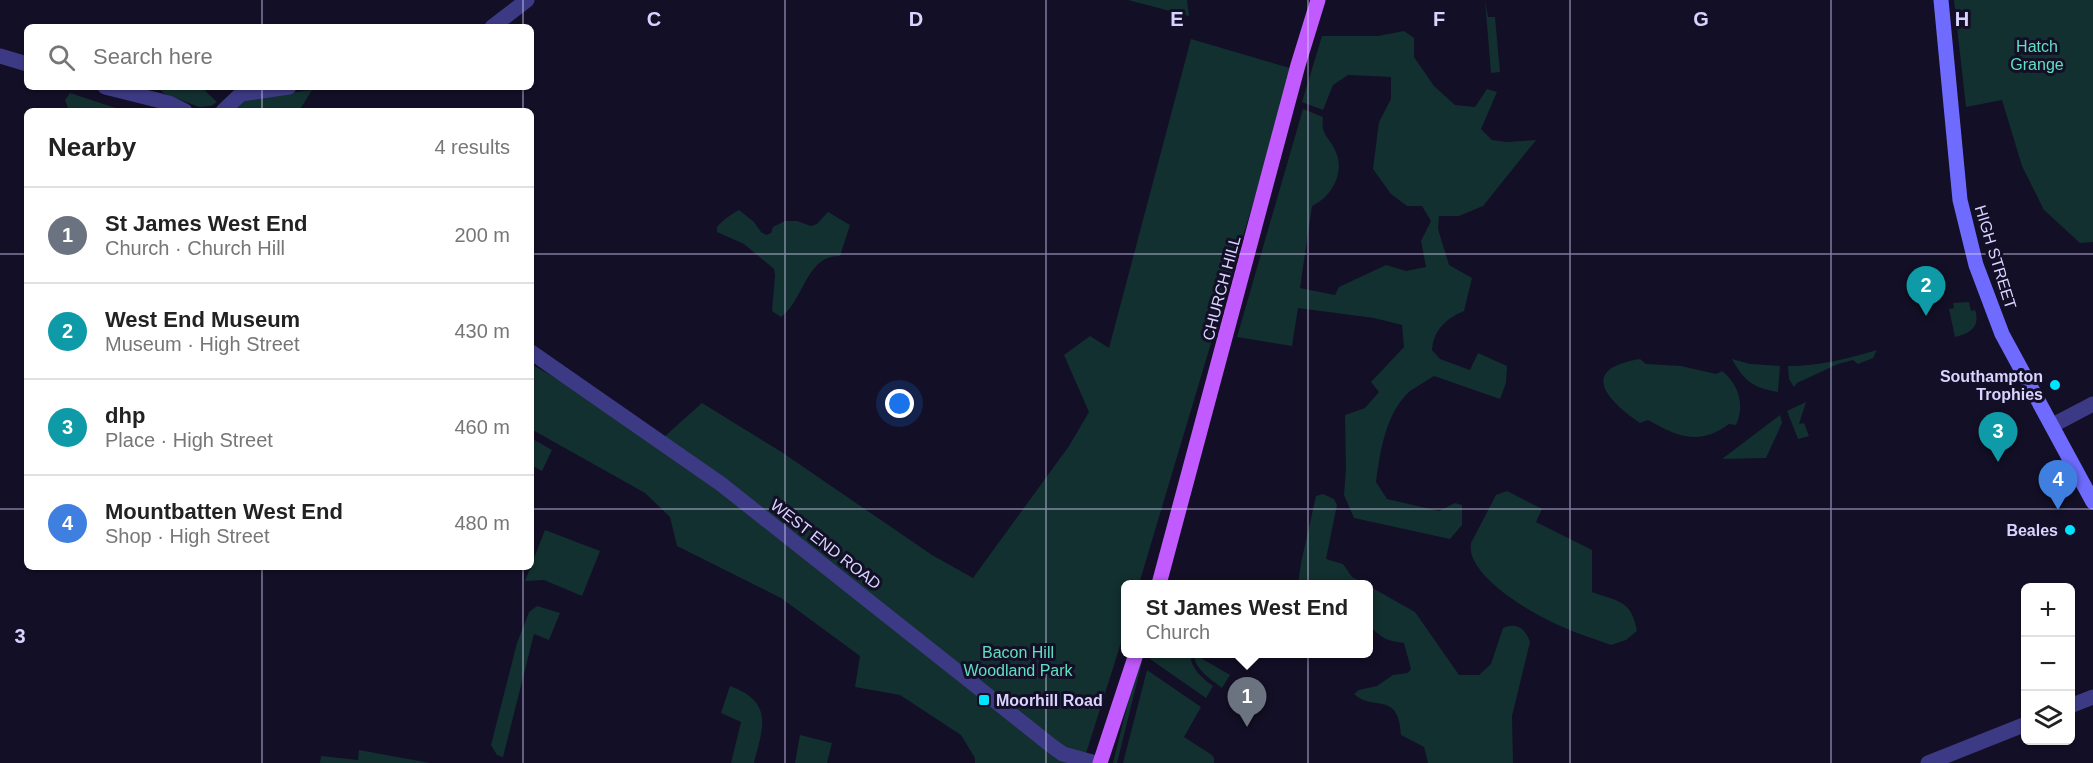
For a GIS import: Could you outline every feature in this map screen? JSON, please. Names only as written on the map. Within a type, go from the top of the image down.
[{"type":"main road","name":"CHURCH HILL","points":[[1160,580],[1298,65],[1318,0]]},
{"type":"main road","name":"HIGH STREET","points":[[1941,0],[1960,200],[1976,265],[2002,334],[2093,502]]},
{"type":"main road","points":[[1098,763],[1135,658]]},
{"type":"street","points":[[496,24],[526,0]]},
{"type":"street","points":[[0,56],[24,63]]},
{"type":"street","points":[[117,90],[169,103],[178,108]]},
{"type":"street","points":[[226,108],[241,94],[268,90]]},
{"type":"street","name":"WEST END ROAD","points":[[534,353],[721,484],[1063,754],[1098,763]]},
{"type":"street","points":[[2053,425],[2093,404]]},
{"type":"street","points":[[2075,704],[2093,697]]},
{"type":"street","points":[[1928,763],[2021,726]]},
{"type":"green space","points":[[1128,0],[1187,0],[1189,16]]},
{"type":"green space","points":[[1485,0],[1488,17],[1495,17],[1500,72],[1491,73]]},
{"type":"green space","name":"Hatch Grange","points":[[1954,0],[2093,0],[2093,242],[2080,243],[2044,210],[2022,166],[2002,100],[1966,107]]},
{"type":"green space","points":[[1404,31],[1414,38],[1414,57],[1434,86],[1455,105],[1475,107],[1487,89],[1497,92],[1481,129],[1492,140],[1506,142],[1536,140],[1483,206],[1459,216],[1439,216],[1438,229],[1449,265],[1472,278],[1464,311],[1442,326],[1435,336],[1432,350],[1440,359],[1470,370],[1478,353],[1507,366],[1506,383],[1500,399],[1434,376],[1410,391],[1402,400],[1390,421],[1382,446],[1376,482],[1387,499],[1439,511],[1455,503],[1462,505],[1462,525],[1450,539],[1354,518],[1344,495],[1345,415],[1365,408],[1379,392],[1371,382],[1404,347],[1402,325],[1374,318],[1298,308],[1292,346],[1237,337],[1303,109],[1323,117],[1323,129],[1335,149],[1339,170],[1330,192],[1312,206],[1300,288],[1335,295],[1339,287],[1386,265],[1406,271],[1426,267],[1421,241],[1431,221],[1422,206],[1407,206],[1391,194],[1373,169],[1379,122],[1391,99],[1391,77],[1348,75],[1333,85],[1323,110],[1302,102],[1322,36],[1378,36]]},
{"type":"green space","name":"Bacon Hill Woodland Park","points":[[1191,39],[1293,69],[1140,580],[1121,580],[1121,643],[1083,763],[975,763],[975,758],[961,735],[900,695],[855,687],[860,656],[781,598],[677,546],[670,517],[645,493],[534,431],[534,366],[594,400],[655,445],[702,403],[783,453],[932,555],[973,578],[1069,446],[1089,412],[1064,355],[1090,336],[1109,348]]},
{"type":"green space","points":[[161,90],[204,90],[217,102],[211,106],[199,107],[163,93]]},
{"type":"green space","points":[[312,90],[301,108],[238,108],[243,99]]},
{"type":"green space","points":[[70,93],[116,108],[68,108],[65,100]]},
{"type":"green space","points":[[739,210],[766,235],[771,233],[773,227],[785,221],[797,221],[811,226],[817,224],[828,212],[850,225],[840,256],[829,258],[812,271],[789,310],[781,317],[772,311],[774,269],[744,244],[717,232],[717,227],[727,217]]},
{"type":"green space","points":[[1969,302],[1971,311],[1975,310],[1975,325],[1969,332],[1955,337],[1949,309],[1954,308],[1953,303]]},
{"type":"green space","points":[[1877,350],[1873,358],[1858,364],[1853,360],[1838,364],[1797,383],[1794,387],[1789,379],[1788,366],[1811,365]]},
{"type":"green space","points":[[1640,359],[1646,364],[1681,366],[1716,374],[1722,371],[1733,382],[1739,396],[1740,410],[1736,425],[1729,424],[1708,435],[1688,437],[1669,431],[1648,420],[1640,423],[1627,414],[1609,395],[1604,386],[1604,377],[1609,370],[1621,364]]},
{"type":"green space","points":[[1732,359],[1750,364],[1780,366],[1778,392],[1750,382]]},
{"type":"green space","points":[[1806,402],[1799,424],[1804,423],[1809,436],[1798,439],[1787,411]]},
{"type":"green space","points":[[1780,415],[1782,423],[1766,458],[1722,459]]},
{"type":"green space","points":[[534,440],[552,450],[542,471],[534,467]]},
{"type":"green space","points":[[1507,491],[1542,509],[1536,522],[1592,550],[1592,592],[1616,600],[1627,607],[1637,631],[1626,640],[1611,645],[1536,614],[1511,598],[1486,577],[1477,566],[1472,554],[1471,543],[1496,495]]},
{"type":"green space","points":[[1323,494],[1334,499],[1337,505],[1326,559],[1343,564],[1352,577],[1358,580],[1299,580],[1316,496]]},
{"type":"green space","points":[[545,530],[600,551],[582,596],[544,580],[525,581],[529,570],[534,570],[534,558]]},
{"type":"green space","points":[[1373,588],[1415,612],[1459,675],[1479,675],[1491,664],[1503,628],[1516,626],[1523,630],[1530,642],[1512,716],[1513,763],[1428,763],[1424,747],[1401,735],[1399,721],[1390,707],[1369,702],[1354,694],[1359,690],[1377,686],[1393,675],[1408,673],[1411,669],[1404,643],[1392,641],[1373,630]]},
{"type":"green space","points":[[537,606],[560,613],[549,640],[534,634],[503,757],[497,755],[491,745],[517,643],[529,612]]},
{"type":"green space","points":[[1139,658],[1143,658],[1117,763],[1113,763]]},
{"type":"green space","points":[[1191,658],[1195,669],[1213,686],[1206,698],[1150,659]]},
{"type":"green space","points":[[1201,658],[1230,675],[1222,688],[1200,669],[1195,659]]},
{"type":"green space","points":[[1147,670],[1201,707],[1184,737],[1212,755],[1214,763],[1123,763]]},
{"type":"green space","points":[[730,686],[744,692],[754,700],[762,717],[754,763],[731,763],[741,722],[721,713]]},
{"type":"green space","points":[[800,735],[832,743],[827,763],[795,763]]},
{"type":"green space","points":[[359,750],[430,763],[320,763],[321,756],[358,760]]},
{"type":"place","name":"West End Museum","points":[[1926,316]]},
{"type":"place","name":"Southampton Trophies","points":[[2055,385]]},
{"type":"place","name":"dhp","points":[[1998,462]]},
{"type":"place","name":"Mountbatten West End","points":[[2058,510]]},
{"type":"place","name":"Beales","points":[[2070,530]]},
{"type":"place","name":"Moorhill Road","points":[[984,700]]},
{"type":"place","name":"St James West End","points":[[1247,727]]}]
